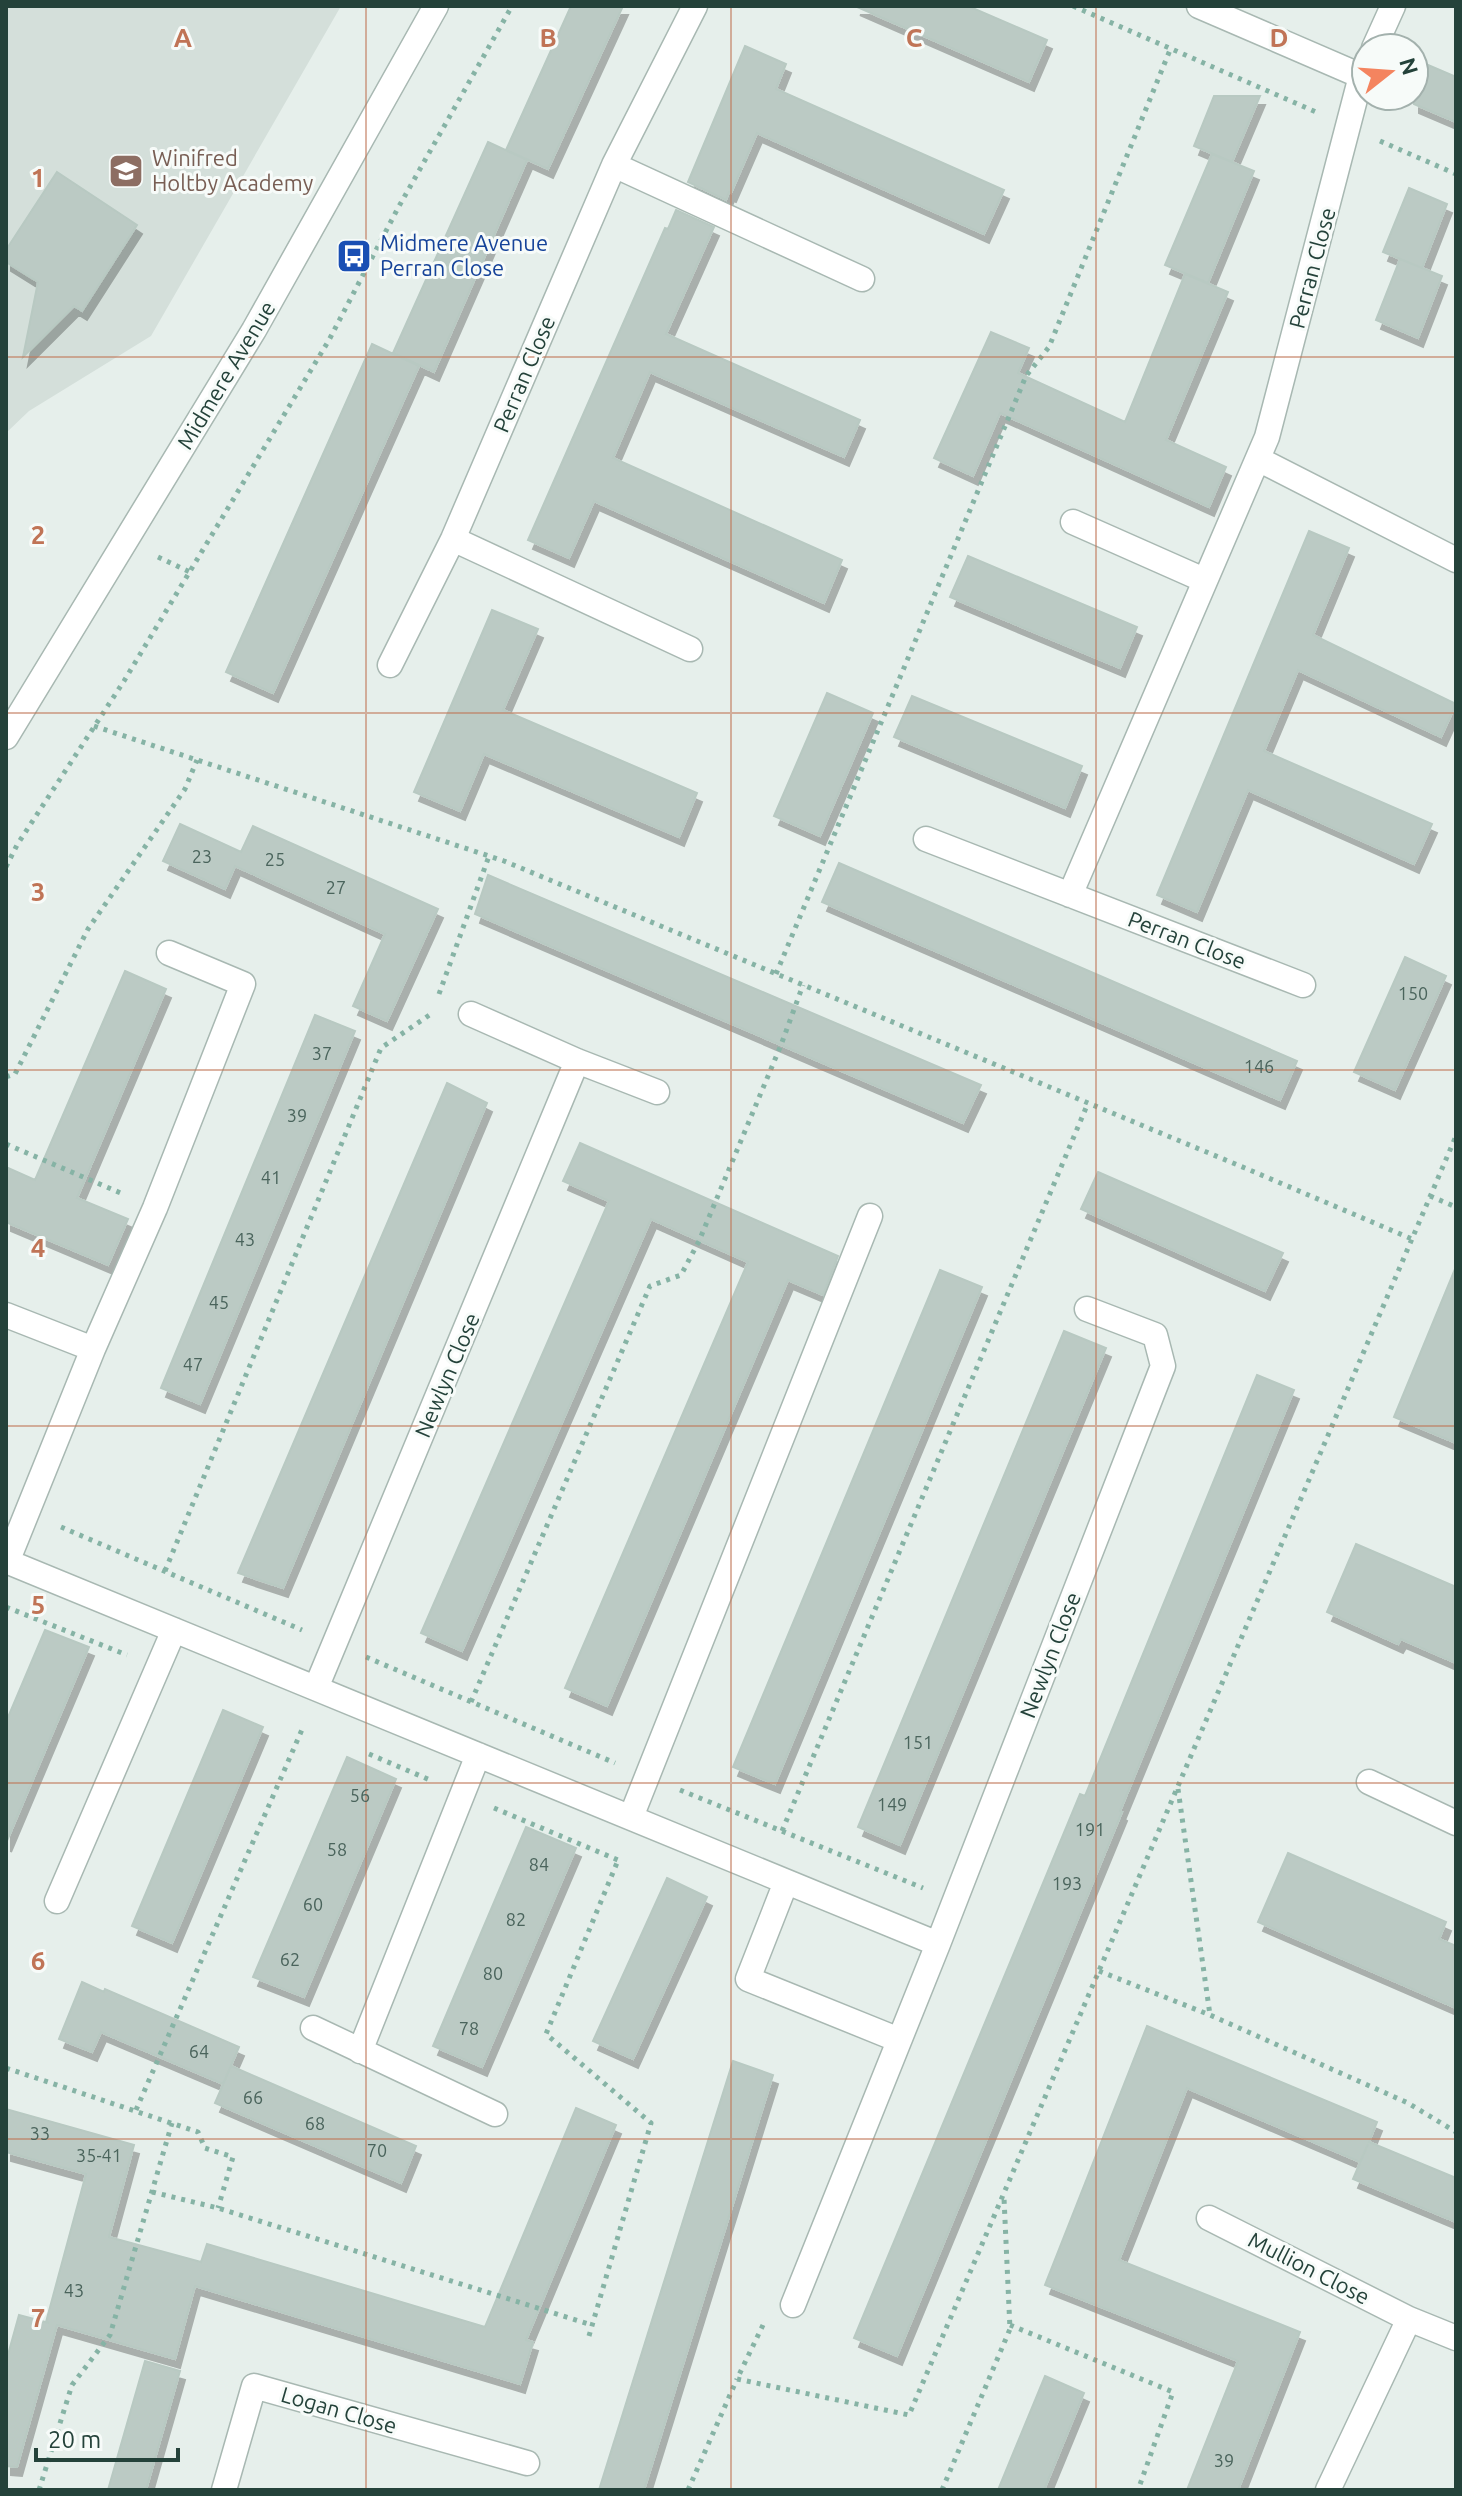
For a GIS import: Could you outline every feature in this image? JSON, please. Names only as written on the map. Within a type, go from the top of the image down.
[{"type":"street","name":"Midmere Avenue","points":[[6,737],[254,330],[436,6]]},
{"type":"street","name":"Perran Close","points":[[390,665],[453,539],[614,165],[695,6]]},
{"type":"street","name":"Perran Close","points":[[1199,6],[1350,65]]},
{"type":"street","points":[[1381,32],[1393,6]]},
{"type":"street","name":"Perran Close","points":[[1070,895],[1267,437],[1353,112]]},
{"type":"street","points":[[614,165],[862,279]]},
{"type":"street","points":[[1258,459],[1456,560]]},
{"type":"street","points":[[1073,522],[1204,580]]},
{"type":"street","points":[[453,539],[690,649]]},
{"type":"street","name":"Perran Close","points":[[926,839],[1303,985]]},
{"type":"street","points":[[169,953],[243,984],[155,1208],[93,1349],[7,1561],[938,1944]]},
{"type":"street","points":[[471,1014],[657,1092]]},
{"type":"street","name":"Newlyn Close","points":[[316,1688],[577,1061]]},
{"type":"street","points":[[633,1819],[870,1216]]},
{"type":"street","name":"Newlyn Close","points":[[793,2305],[938,1944],[1163,1366],[1155,1335],[1087,1309]]},
{"type":"street","points":[[6,1315],[93,1349]]},
{"type":"street","points":[[57,1901],[174,1630]]},
{"type":"street","points":[[360,2051],[478,1755]]},
{"type":"street","points":[[1369,1782],[1456,1823]]},
{"type":"street","points":[[786,1882],[748,1979],[899,2040]]},
{"type":"street","points":[[313,2028],[495,2114]]},
{"type":"street","name":"Mullion Close","points":[[1209,2218],[1409,2319],[1456,2338]]},
{"type":"street","points":[[1328,2490],[1409,2319]]},
{"type":"street","name":"Logan Close","points":[[224,2490],[254,2386],[527,2463]]},
{"type":"path","points":[[6,867],[17,845],[140,654],[329,340],[398,208],[512,6]]},
{"type":"path","points":[[1073,6],[1456,174]]},
{"type":"path","points":[[776,974],[1026,376],[1049,347],[1170,50]]},
{"type":"path","points":[[94,726],[489,856],[1412,1239]]},
{"type":"path","points":[[6,1077],[15,1074],[88,929],[185,789],[197,760]]},
{"type":"path","points":[[165,1571],[381,1048],[431,1014],[489,856]]},
{"type":"path","points":[[471,1702],[650,1286],[681,1275],[699,1241],[803,985]]},
{"type":"path","points":[[782,1831],[1088,1103]]},
{"type":"path","points":[[737,2379],[909,2415],[1456,1136]]},
{"type":"path","points":[[6,1144],[155,1208]]},
{"type":"path","points":[[1430,1196],[1456,1207]]},
{"type":"path","points":[[27,1512],[647,1777],[954,1901]]},
{"type":"path","points":[[6,1607],[158,1667]]},
{"type":"path","points":[[136,2110],[304,1725],[290,1720]]},
{"type":"path","points":[[362,1750],[618,1860]]},
{"type":"path","points":[[1178,1788],[1210,2015]]},
{"type":"path","points":[[589,2336],[651,2123],[546,2034],[633,1819]]},
{"type":"path","points":[[1099,1971],[1210,2015],[1408,2103],[1456,2132]]},
{"type":"path","points":[[6,2068],[198,2132],[205,2148],[233,2157],[218,2208]]},
{"type":"path","points":[[39,2490],[72,2385],[110,2335],[172,2123]]},
{"type":"path","points":[[152,2192],[218,2208],[592,2325]]},
{"type":"path","points":[[942,2490],[1010,2329],[1004,2193]]},
{"type":"path","points":[[688,2490],[765,2320],[793,2305]]},
{"type":"path","points":[[1010,2325],[1173,2392],[1138,2490]]},
{"type":"shaded area","name":"Winifred Holtby Academy","points":[[6,6],[341,6],[151,336],[29,411],[6,433]]},
{"type":"building","points":[[571,6],[623,6],[548,169],[506,150]]},
{"type":"building","points":[[855,6],[968,6],[1047,40],[1029,82]]},
{"type":"building","points":[[745,46],[786,64],[776,89],[1004,190],[984,234],[757,133],[726,200],[688,182]]},
{"type":"building","points":[[1430,66],[1456,77],[1456,122],[1430,111]]},
{"type":"building","points":[[1214,96],[1260,96],[1232,162],[1194,146]]},
{"type":"building","points":[[488,142],[527,160],[434,372],[393,353]]},
{"type":"building","points":[[1212,154],[1254,171],[1208,283],[1165,265]]},
{"type":"building","points":[[57,172],[137,225],[82,311],[74,306],[23,357],[38,282],[6,262],[6,250]]},
{"type":"building","points":[[1409,188],[1447,204],[1422,268],[1383,252]]},
{"type":"building","points":[[676,210],[714,227],[666,334],[860,420],[844,457],[650,372],[613,458],[842,560],[824,603],[594,501],[569,558],[528,540],[665,228],[668,229]]},
{"type":"building","points":[[1400,259],[1442,276],[1418,338],[1376,320]]},
{"type":"building","points":[[1185,274],[1228,292],[1166,440],[1226,467],[1209,507],[1000,413],[973,476],[934,458],[991,332],[1029,348],[1018,373],[1125,422]]},
{"type":"building","points":[[372,344],[419,366],[273,693],[226,672]]},
{"type":"building","points":[[1309,531],[1349,548],[1313,635],[1456,704],[1441,737],[1298,670],[1264,751],[1432,824],[1414,864],[1248,790],[1197,912],[1157,895]]},
{"type":"building","points":[[968,556],[1137,627],[1120,668],[950,597]]},
{"type":"building","points":[[492,610],[538,629],[503,710],[697,793],[679,837],[484,754],[460,811],[414,792]]},
{"type":"building","points":[[827,693],[873,713],[820,836],[774,816]]},
{"type":"building","points":[[912,696],[1082,766],[1065,808],[894,737]]},
{"type":"building","points":[[180,824],[241,852],[253,826],[438,909],[387,1021],[353,1006],[385,934],[235,866],[225,889],[163,861]]},
{"type":"building","points":[[839,863],[1297,1061],[1280,1100],[822,902]]},
{"type":"building","points":[[488,875],[981,1085],[963,1123],[475,914]]},
{"type":"building","points":[[1405,957],[1446,976],[1395,1090],[1354,1072]]},
{"type":"building","points":[[125,971],[166,989],[77,1198],[128,1219],[108,1265],[6,1222],[6,1167],[35,1180]]},
{"type":"building","points":[[315,1015],[355,1031],[200,1404],[161,1388]]},
{"type":"building","points":[[447,1083],[487,1103],[283,1588],[238,1573]]},
{"type":"building","points":[[580,1143],[838,1256],[823,1295],[788,1280],[607,1706],[565,1688],[748,1262],[651,1219],[462,1651],[421,1633],[609,1201],[563,1181]]},
{"type":"building","points":[[1098,1172],[1283,1253],[1265,1291],[1081,1209]]},
{"type":"building","points":[[1456,1269],[1456,1443],[1394,1417]]},
{"type":"building","points":[[940,1270],[982,1287],[775,1784],[733,1767]]},
{"type":"building","points":[[1064,1331],[1106,1348],[900,1845],[858,1827]]},
{"type":"building","points":[[1257,1375],[1294,1390],[897,2356],[854,2338],[1080,1794],[1085,1796]]},
{"type":"building","points":[[1356,1544],[1456,1587],[1456,1663],[1401,1639],[1398,1644],[1327,1612]]},
{"type":"building","points":[[45,1630],[89,1647],[6,1843],[6,1722]]},
{"type":"building","points":[[223,1710],[263,1727],[172,1943],[132,1926]]},
{"type":"building","points":[[347,1757],[396,1779],[304,1997],[253,1977]]},
{"type":"building","points":[[526,1827],[576,1848],[482,2067],[433,2046]]},
{"type":"building","points":[[1288,1853],[1446,1922],[1439,1939],[1456,1946],[1456,2008],[1258,1922]]},
{"type":"building","points":[[667,1878],[707,1897],[633,2059],[593,2041]]},
{"type":"building","points":[[82,1982],[239,2047],[223,2084],[101,2032],[92,2052],[59,2039]]},
{"type":"building","points":[[1147,2026],[1377,2122],[1369,2142],[1456,2178],[1456,2222],[1353,2179],[1368,2144],[1360,2162],[1187,2088],[1119,2260],[1300,2332],[1238,2490],[1187,2490],[1238,2361],[1045,2285]]},
{"type":"building","points":[[733,2061],[773,2075],[644,2490],[599,2490]]},
{"type":"building","points":[[231,2066],[416,2146],[401,2183],[215,2103]]},
{"type":"building","points":[[576,2108],[616,2125],[526,2340],[533,2342],[520,2384],[195,2286],[175,2359],[57,2325],[17,2467],[6,2466],[6,2362],[19,2315],[49,2323],[46,2322],[86,2174],[6,2152],[6,2109],[134,2145],[109,2237],[201,2262],[207,2244],[485,2327]]},
{"type":"building","points":[[145,2361],[180,2371],[146,2490],[108,2490]]},
{"type":"building","points":[[1045,2376],[1084,2393],[1044,2490],[998,2490]]},
{"type":"place","name":"Winifred Holtby Academy","points":[[126,171]]},
{"type":"place","name":"Midmere Avenue Perran Close","points":[[354,256]]}]
